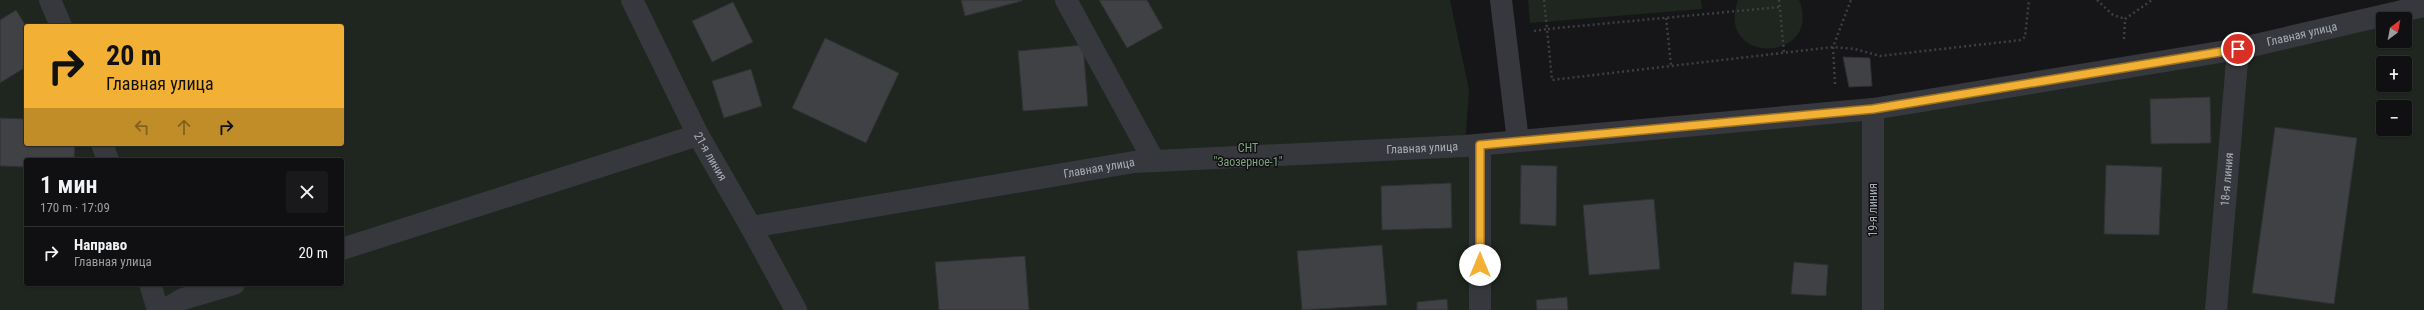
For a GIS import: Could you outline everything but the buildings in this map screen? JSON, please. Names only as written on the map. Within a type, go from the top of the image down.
[{"type":"street","points":[[50,0],[60,24]]},
{"type":"street","name":"21-я линия","points":[[632,0],[698,135],[751,226],[796,310]]},
{"type":"street","points":[[1066,0],[1154,161]]},
{"type":"street","points":[[1502,0],[1518,141]]},
{"type":"street","name":"Главная улица","points":[[751,226],[1134,162],[1480,145],[1873,109],[2238,49],[2424,6]]},
{"type":"street","name":"18-я линия","points":[[2216,310],[2238,49]]},
{"type":"street","name":"19-я линия","points":[[1873,109],[1873,310]]},
{"type":"street","points":[[344,248],[698,135]]},
{"type":"street","points":[[1480,145],[1480,310]]},
{"type":"street","points":[[103,146],[107,158]]},
{"type":"street","points":[[151,286],[158,310]]},
{"type":"street","points":[[164,310],[183,299],[201,303],[231,286]]},
{"type":"path","points":[[1544,0],[1552,80],[1833,47],[1855,49],[1880,56],[2021,40],[2025,37],[2030,0]]},
{"type":"path","points":[[1779,0],[1784,52]]},
{"type":"path","points":[[1837,113],[1833,47],[1851,0]]},
{"type":"path","points":[[2097,0],[2113,15],[2125,19],[2152,0]]},
{"type":"path","points":[[1506,34],[1780,7]]},
{"type":"path","points":[[1666,18],[1671,65]]},
{"type":"green space","name":"СНТ \"Заозерное-1\"","points":[[0,0],[1450,0],[1469,90],[1465,145],[1828,114],[2376,15],[2376,48],[2412,48],[2412,12],[2391,12],[2424,6],[2424,310],[0,310]]},
{"type":"green space","points":[[1528,0],[1701,0],[1702,9],[1530,23]]},
{"type":"green space","points":[[1738,0],[1799,0],[1803,21],[1797,36],[1784,45],[1769,48],[1753,46],[1741,37],[1735,22]]},
{"type":"route","points":[[1480,265],[1480,145],[1873,109],[2238,49]]}]
